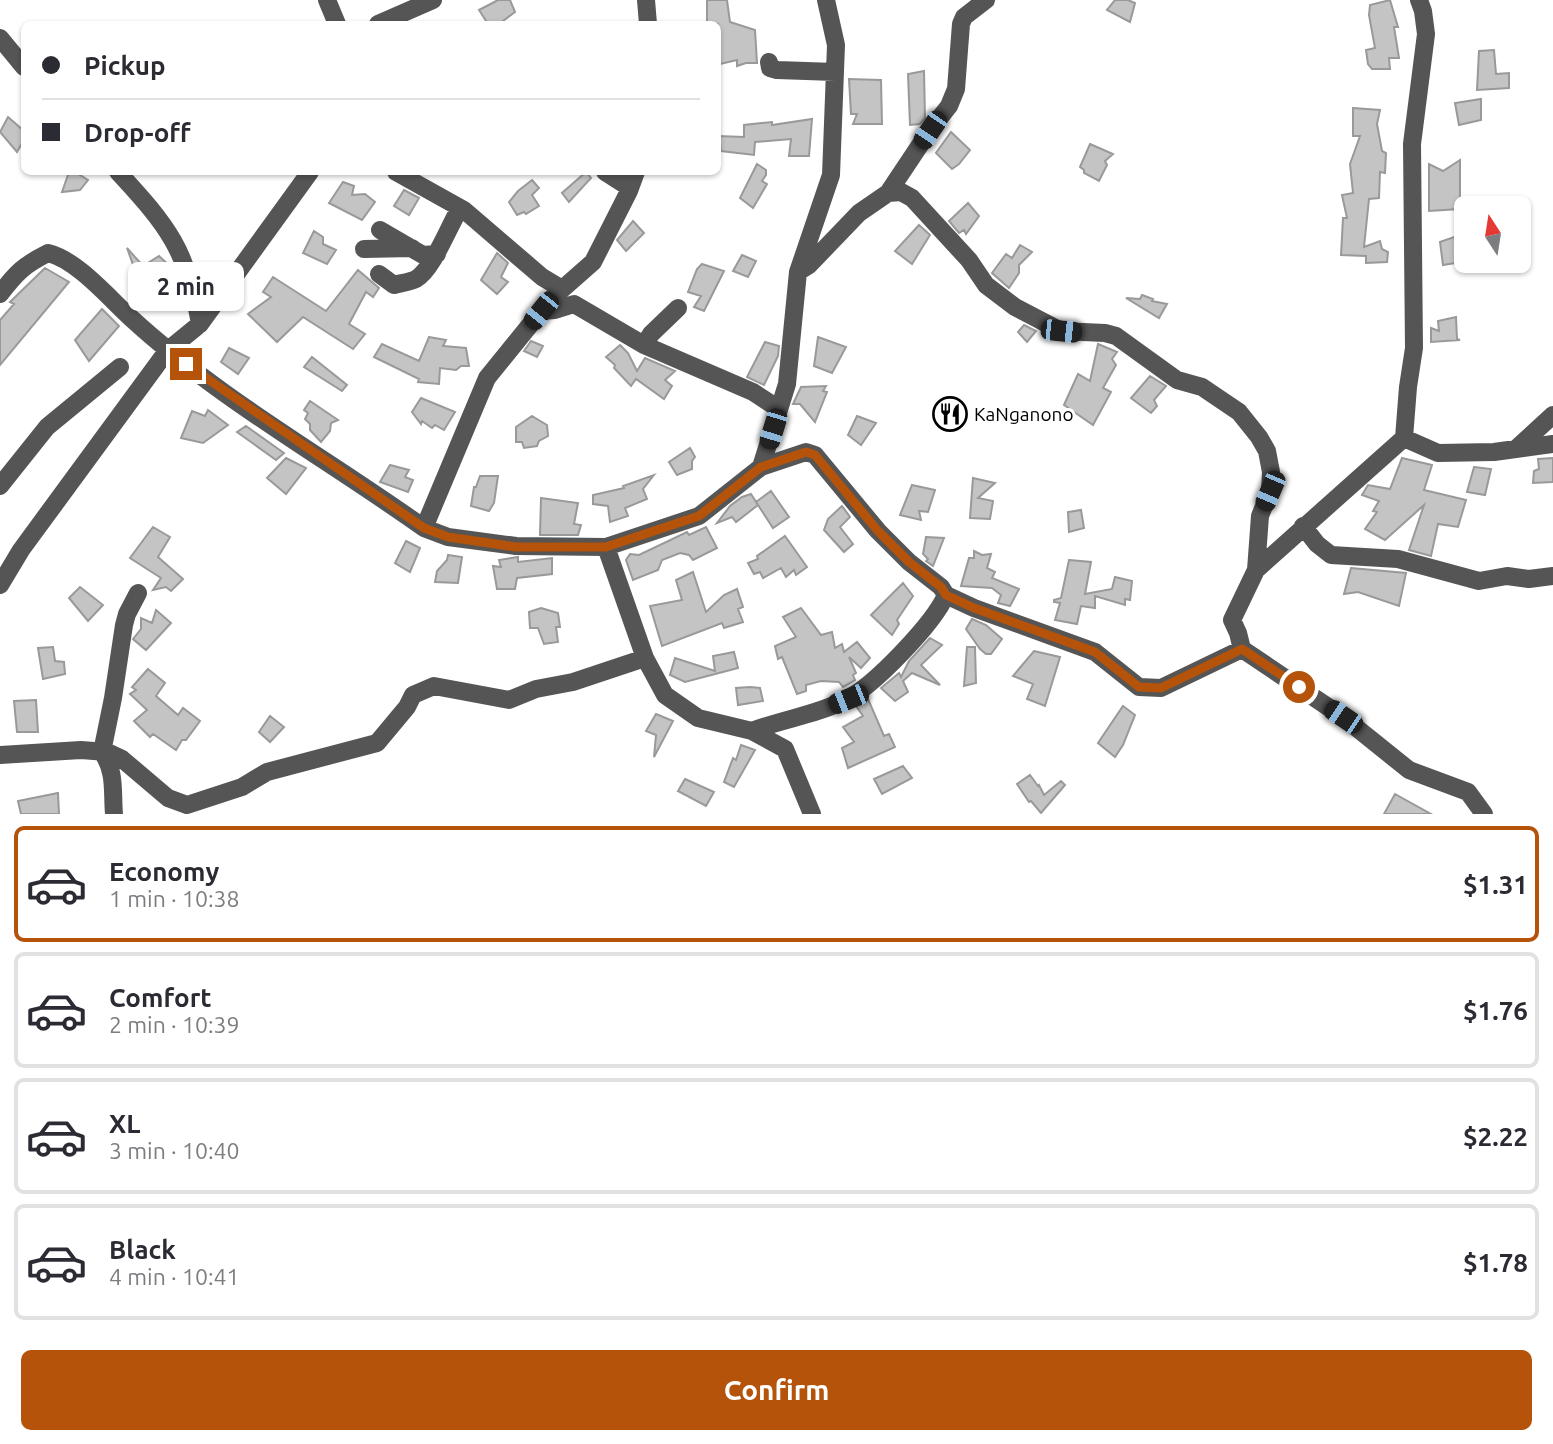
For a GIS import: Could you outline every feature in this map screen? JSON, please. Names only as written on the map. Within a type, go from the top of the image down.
[{"type":"street","points":[[327,0],[336,21]]},
{"type":"street","points":[[391,21],[433,0]]},
{"type":"street","points":[[646,0],[648,21]]},
{"type":"street","points":[[761,467],[787,384],[798,272],[831,175],[836,45],[826,0]]},
{"type":"street","points":[[798,272],[809,265],[859,213],[888,193],[949,106],[956,89],[961,24],[965,8],[986,0]]},
{"type":"street","points":[[1419,0],[1426,34],[1412,144],[1414,348],[1404,438],[1256,570],[1232,620],[1242,649],[1343,717],[1409,770],[1468,792],[1484,814]]},
{"type":"street","points":[[0,38],[21,63]]},
{"type":"street","points":[[769,62],[769,68],[777,70],[835,72]]},
{"type":"street","points":[[121,175],[169,231],[183,257],[194,288],[200,324]]},
{"type":"street","points":[[0,585],[21,550],[167,351],[200,324],[308,175]]},
{"type":"street","points":[[401,175],[460,208],[542,277],[562,289]]},
{"type":"street","points":[[424,528],[487,378],[541,311],[593,262],[633,180],[616,175]]},
{"type":"street","points":[[888,193],[901,192],[912,198],[969,260],[986,285],[1015,307],[1061,331],[1116,336],[1177,380],[1202,387],[1239,412],[1267,451],[1270,472],[1270,491],[1260,516],[1256,570]]},
{"type":"street","points":[[379,274],[394,285],[417,278],[437,254],[446,231],[460,208]]},
{"type":"street","points":[[380,230],[423,255],[437,254]]},
{"type":"street","points":[[364,249],[412,248]]},
{"type":"street","points":[[0,294],[18,270],[48,253],[59,256],[80,271],[167,351],[424,528],[448,537],[516,547],[606,547],[699,516],[761,467],[806,452],[815,455],[878,531],[909,562],[941,587],[946,595],[974,608],[1095,652],[1139,687],[1161,688],[1242,649]]},
{"type":"street","points":[[541,311],[555,310],[574,303],[644,345],[753,392],[779,409]]},
{"type":"street","points":[[644,345],[651,334],[678,308]]},
{"type":"street","points":[[0,486],[47,427],[120,367]]},
{"type":"street","points":[[1516,449],[1553,415]]},
{"type":"street","points":[[1404,438],[1438,453],[1494,452],[1553,444]]},
{"type":"street","points":[[1303,526],[1317,544],[1331,555],[1398,559],[1479,581],[1507,576],[1529,579],[1553,576]]},
{"type":"street","points":[[606,547],[645,659],[665,695],[698,718],[752,731],[785,749],[812,814]]},
{"type":"street","points":[[114,814],[113,777],[108,760],[102,752],[124,625],[138,593]]},
{"type":"street","points":[[752,731],[779,720],[817,712],[848,699],[874,679],[920,633],[946,595]]},
{"type":"street","points":[[0,755],[81,750],[102,752],[122,759],[167,798],[187,805],[242,787],[267,772],[377,743],[407,707],[413,695],[434,686],[509,700],[645,659]]},
{"type":"building","points":[[498,0],[510,0],[515,12],[503,21],[486,21],[479,10]]},
{"type":"building","points":[[707,0],[727,0],[730,22],[755,30],[757,63],[737,66],[737,60],[721,64],[721,21],[707,21]]},
{"type":"building","points":[[1115,0],[1135,3],[1130,22],[1107,10]]},
{"type":"building","points":[[1390,0],[1398,27],[1394,27],[1399,58],[1389,58],[1390,69],[1372,69],[1368,64],[1366,50],[1375,48],[1369,15],[1370,5]]},
{"type":"building","points":[[1494,50],[1496,74],[1509,73],[1509,88],[1477,90],[1479,51]]},
{"type":"building","points":[[924,71],[925,118],[920,124],[910,125],[908,74]]},
{"type":"building","points":[[849,79],[881,80],[882,124],[853,124],[857,114],[851,114]]},
{"type":"building","points":[[1481,99],[1481,120],[1459,125],[1455,103]]},
{"type":"building","points":[[1353,108],[1380,110],[1377,124],[1382,151],[1386,153],[1385,173],[1380,172],[1379,198],[1369,199],[1364,247],[1380,241],[1382,249],[1388,252],[1387,262],[1366,263],[1366,256],[1341,255],[1343,218],[1347,218],[1342,195],[1353,193],[1350,164],[1360,136],[1353,136]]},
{"type":"building","points":[[8,117],[21,128],[21,145],[17,152],[0,132]]},
{"type":"building","points":[[812,119],[809,156],[789,156],[791,139],[755,142],[754,155],[721,151],[721,136],[744,137],[744,125],[772,122],[772,125]]},
{"type":"building","points":[[951,132],[970,150],[952,169],[936,153]]},
{"type":"building","points":[[1090,144],[1113,154],[1105,161],[1107,165],[1099,181],[1084,173],[1080,167]]},
{"type":"building","points":[[1460,160],[1460,196],[1454,196],[1454,209],[1429,211],[1429,164],[1443,171]]},
{"type":"building","points":[[757,164],[766,170],[762,181],[767,184],[753,208],[740,198]]},
{"type":"building","points":[[68,175],[80,175],[88,180],[80,190],[62,192]]},
{"type":"building","points":[[583,175],[591,178],[569,202],[562,193]]},
{"type":"building","points":[[532,180],[539,188],[532,195],[539,206],[526,214],[524,212],[517,215],[509,202]]},
{"type":"building","points":[[343,182],[354,186],[352,195],[365,194],[375,202],[362,220],[329,203]]},
{"type":"building","points":[[404,190],[419,198],[409,215],[394,206]]},
{"type":"building","points":[[968,203],[979,216],[966,234],[964,230],[959,233],[949,221]]},
{"type":"building","points":[[633,221],[644,233],[626,251],[617,240]]},
{"type":"building","points":[[919,225],[930,235],[912,264],[895,251]]},
{"type":"building","points":[[314,231],[323,237],[323,244],[336,250],[327,264],[303,253]]},
{"type":"building","points":[[1454,237],[1454,263],[1443,265],[1440,242]]},
{"type":"building","points":[[1020,245],[1032,252],[1019,265],[1019,273],[1009,288],[992,273],[1006,254],[1012,258]]},
{"type":"building","points":[[127,248],[143,266],[159,256],[172,268],[178,282],[160,289],[154,297],[136,273]]},
{"type":"building","points":[[497,253],[508,263],[501,277],[508,282],[497,294],[481,280]]},
{"type":"building","points":[[742,255],[756,261],[748,277],[733,271]]},
{"type":"building","points":[[702,264],[724,271],[704,311],[694,307],[701,296],[688,292],[697,269]]},
{"type":"building","points":[[45,268],[69,282],[0,365],[0,320],[14,304],[10,302]]},
{"type":"building","points":[[358,270],[379,288],[373,297],[366,292],[349,324],[365,334],[353,349],[303,317],[277,342],[248,314],[271,297],[263,292],[273,277],[326,311]]},
{"type":"building","points":[[1142,295],[1153,299],[1152,301],[1167,304],[1159,318],[1126,298],[1140,299]]},
{"type":"building","points":[[102,309],[119,326],[89,361],[75,340]]},
{"type":"building","points":[[1456,317],[1457,339],[1460,340],[1431,342],[1431,328],[1439,331],[1438,321]]},
{"type":"building","points":[[1024,325],[1036,331],[1027,342],[1018,332]]},
{"type":"building","points":[[429,337],[446,340],[443,346],[466,348],[469,366],[461,366],[456,370],[440,368],[439,384],[418,382],[419,379],[374,357],[382,344],[419,361]]},
{"type":"building","points":[[818,337],[846,347],[832,373],[814,366]]},
{"type":"building","points":[[531,341],[543,346],[537,357],[524,351]]},
{"type":"building","points":[[765,342],[779,346],[778,356],[764,385],[747,377]]},
{"type":"building","points":[[1098,344],[1117,352],[1112,359],[1116,365],[1103,388],[1111,392],[1093,425],[1064,405],[1078,374],[1090,381]]},
{"type":"building","points":[[620,345],[628,353],[637,371],[645,358],[675,371],[665,380],[672,386],[664,399],[636,379],[631,386],[614,368],[615,365],[606,357]]},
{"type":"building","points":[[229,348],[249,358],[238,374],[221,362]]},
{"type":"building","points":[[312,357],[347,385],[342,391],[304,367]]},
{"type":"building","points":[[1150,376],[1166,386],[1154,400],[1157,406],[1151,413],[1131,398]]},
{"type":"building","points":[[826,386],[823,391],[827,392],[815,422],[800,404],[793,404],[801,387]]},
{"type":"building","points":[[421,398],[455,412],[444,430],[435,425],[432,428],[422,421],[421,424],[412,412]]},
{"type":"building","points":[[310,401],[338,420],[331,423],[330,431],[321,442],[310,430],[310,424],[305,419],[308,413],[304,410]]},
{"type":"building","points":[[208,410],[228,425],[203,443],[181,438],[192,411],[205,416]]},
{"type":"building","points":[[532,416],[547,425],[548,436],[539,441],[537,446],[524,448],[522,442],[516,442],[516,427]]},
{"type":"building","points":[[857,416],[876,423],[861,445],[848,435]]},
{"type":"building","points":[[246,426],[284,453],[276,460],[237,432]]},
{"type":"building","points":[[690,448],[695,457],[692,469],[677,475],[669,462]]},
{"type":"building","points":[[286,458],[306,468],[286,494],[267,478]]},
{"type":"building","points":[[1402,458],[1432,465],[1424,490],[1466,500],[1458,527],[1438,524],[1431,556],[1409,550],[1424,505],[1385,540],[1365,529],[1377,512],[1373,511],[1379,501],[1362,495],[1368,485],[1390,489]]},
{"type":"building","points":[[1553,458],[1553,482],[1533,483],[1534,471],[1539,469],[1538,459]]},
{"type":"building","points":[[390,465],[409,470],[405,477],[413,480],[408,492],[380,482]]},
{"type":"building","points":[[1474,467],[1491,469],[1485,495],[1467,492]]},
{"type":"building","points":[[654,475],[643,489],[647,499],[625,508],[628,516],[610,522],[608,506],[593,504],[593,495],[624,488],[623,486]]},
{"type":"building","points":[[480,476],[498,476],[494,503],[489,511],[471,506],[474,487]]},
{"type":"building","points":[[973,478],[995,483],[978,498],[993,501],[990,519],[970,518]]},
{"type":"building","points":[[912,485],[935,490],[928,512],[919,511],[921,520],[900,515]]},
{"type":"building","points":[[771,491],[789,517],[773,528],[756,502]]},
{"type":"building","points":[[751,494],[758,505],[736,522],[732,517],[717,523],[730,506]]},
{"type":"building","points":[[541,498],[578,503],[574,524],[581,525],[578,535],[540,535]]},
{"type":"building","points":[[842,506],[850,517],[840,527],[853,544],[844,552],[824,530],[828,519]]},
{"type":"building","points":[[1081,510],[1084,528],[1069,532],[1068,512]]},
{"type":"building","points":[[153,527],[170,537],[158,557],[183,579],[171,591],[166,587],[153,590],[161,578],[130,558]]},
{"type":"building","points":[[706,527],[717,548],[693,560],[689,555],[680,553],[662,560],[658,570],[633,580],[626,560],[630,554],[639,555],[687,532],[689,535]]},
{"type":"building","points":[[785,536],[807,567],[796,575],[794,570],[786,577],[781,568],[763,578],[760,572],[754,574],[748,563],[758,559],[757,556]]},
{"type":"building","points":[[926,537],[944,538],[933,566],[926,561],[928,559],[923,554]]},
{"type":"building","points":[[406,541],[420,548],[410,572],[395,563]]},
{"type":"building","points":[[974,551],[982,555],[991,554],[987,568],[995,572],[992,578],[1019,589],[1010,606],[998,603],[1001,595],[992,588],[961,586],[969,558],[974,558]]},
{"type":"building","points":[[448,555],[462,557],[458,583],[435,582],[437,571]]},
{"type":"building","points":[[518,557],[518,562],[552,558],[552,574],[517,578],[515,589],[497,589],[493,566],[501,567],[499,560]]},
{"type":"building","points":[[1069,560],[1091,562],[1085,594],[1112,589],[1115,577],[1132,581],[1130,600],[1125,599],[1125,605],[1095,596],[1095,608],[1081,606],[1077,624],[1055,620],[1060,603],[1054,600],[1061,598]]},
{"type":"building","points":[[1351,568],[1406,573],[1399,606],[1358,592],[1344,594]]},
{"type":"building","points":[[693,572],[706,612],[724,595],[737,589],[743,607],[738,609],[743,622],[724,628],[722,623],[662,646],[650,606],[682,600],[676,580]]},
{"type":"building","points":[[903,583],[913,596],[897,620],[899,624],[892,635],[871,615]]},
{"type":"building","points":[[80,587],[103,605],[88,621],[69,598]]},
{"type":"building","points":[[541,608],[558,613],[558,642],[544,644],[538,628],[530,628],[529,612]]},
{"type":"building","points":[[801,608],[821,635],[832,632],[835,648],[842,644],[844,652],[857,642],[870,658],[861,668],[849,657],[856,673],[853,675],[855,680],[843,687],[839,682],[821,681],[806,685],[806,691],[797,694],[782,657],[778,659],[775,646],[796,637],[783,617]]},
{"type":"building","points":[[156,610],[171,623],[146,650],[133,639],[141,629],[141,618],[152,623]]},
{"type":"building","points":[[972,619],[986,625],[1002,639],[991,654],[980,649],[966,629]]},
{"type":"building","points":[[930,638],[942,645],[921,665],[940,685],[912,673],[903,681],[908,692],[895,701],[881,688],[899,673],[901,677],[909,661]]},
{"type":"building","points":[[53,647],[55,661],[64,662],[65,674],[43,679],[38,648]]},
{"type":"building","points":[[967,647],[975,647],[976,683],[964,686]]},
{"type":"building","points":[[1034,651],[1060,657],[1045,706],[1027,699],[1033,684],[1013,676]]},
{"type":"building","points":[[734,652],[738,668],[685,682],[670,675],[675,658],[715,671],[713,656]]},
{"type":"building","points":[[148,669],[165,683],[156,696],[178,715],[183,708],[200,721],[176,750],[153,734],[150,737],[134,721],[147,710],[130,694],[136,690],[132,687]]},
{"type":"building","points":[[736,688],[760,688],[763,701],[738,705]]},
{"type":"building","points":[[868,699],[884,736],[889,734],[895,747],[848,768],[842,748],[854,742],[843,727],[863,716],[856,706]]},
{"type":"building","points":[[36,700],[38,732],[17,732],[14,701]]},
{"type":"building","points":[[1123,706],[1135,715],[1115,757],[1098,743]]},
{"type":"building","points":[[656,714],[673,721],[654,757],[656,735],[646,731]]},
{"type":"building","points":[[270,716],[284,727],[270,742],[259,732]]},
{"type":"building","points":[[741,745],[755,750],[734,787],[724,782]]},
{"type":"building","points":[[903,766],[912,778],[882,794],[874,779]]},
{"type":"building","points":[[1030,775],[1044,795],[1061,781],[1065,785],[1041,813],[1029,802],[1017,784]]},
{"type":"building","points":[[685,779],[714,792],[706,806],[678,791]]},
{"type":"building","points":[[58,793],[59,814],[21,814],[18,801]]},
{"type":"building","points":[[1395,794],[1431,814],[1384,814]]},
{"type":"place","name":"KaNganono","points":[[950,414]]},
{"type":"route","points":[[186,364],[424,528],[448,537],[516,547],[606,547],[699,516],[761,467],[806,452],[815,455],[878,531],[909,562],[941,587],[946,595],[974,608],[1095,652],[1139,687],[1161,688],[1242,649],[1299,687]]}]
